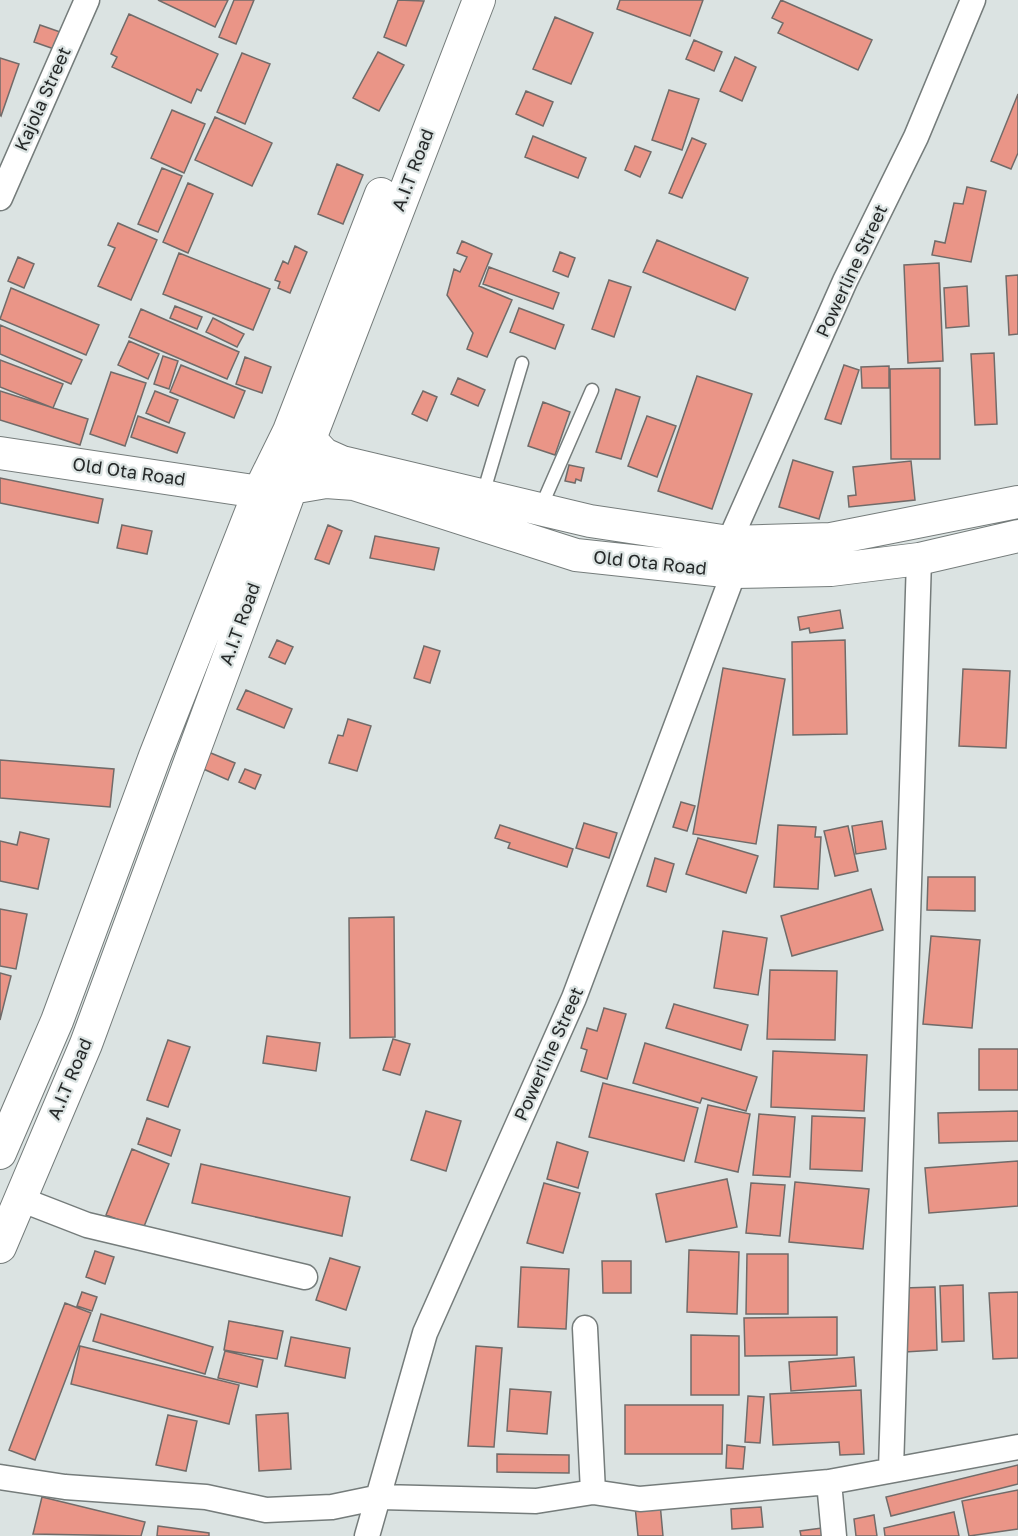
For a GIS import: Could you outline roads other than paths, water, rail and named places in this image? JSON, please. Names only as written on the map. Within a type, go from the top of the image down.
[{"type":"street","name":"Kajola Street","points":[[0,198],[87,0]]},
{"type":"street","name":"A.I.T Road","points":[[0,1153],[57,1021],[155,756],[259,492],[289,431],[456,0]]},
{"type":"street","name":"A.I.T Road","points":[[0,1247],[86,1044],[291,488],[478,0]]},
{"type":"street","name":"Powerline Street","points":[[367,1536],[425,1333],[574,998],[732,557],[845,281],[916,137],[973,0]]},
{"type":"street","name":"Old Ota Road","points":[[310,439],[324,454],[342,462],[541,508],[732,557],[831,570],[919,559],[1018,536]]},
{"type":"street","name":"Old Ota Road","points":[[0,453],[259,492]]},
{"type":"street","name":"Old Ota Road","points":[[291,488],[326,482],[354,484],[576,555],[732,557],[1018,502]]},
{"type":"street","points":[[891,1470],[919,559]]},
{"type":"street","points":[[20,1199],[87,1225],[305,1277]]},
{"type":"street","points":[[585,1328],[594,1492]]},
{"type":"street","points":[[0,1477],[65,1487],[206,1497],[267,1510],[332,1507],[380,1497],[536,1501],[594,1492],[640,1499],[829,1482],[1018,1447]]},
{"type":"street","points":[[829,1482],[834,1536]]},
{"type":"lane","points":[[483,495],[522,363]]},
{"type":"lane","points":[[541,508],[592,390]]}]
